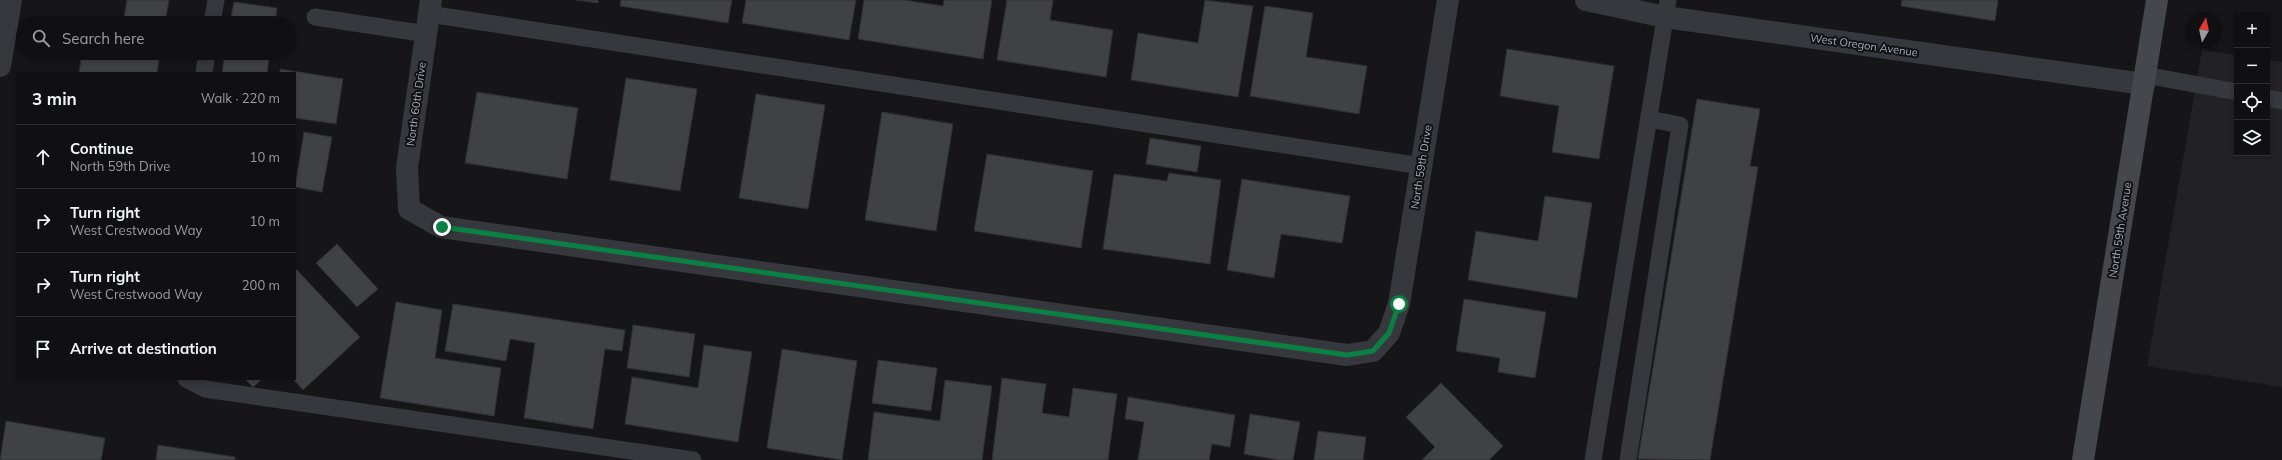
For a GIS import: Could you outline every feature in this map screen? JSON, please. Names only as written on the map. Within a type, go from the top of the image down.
[{"type":"main road","name":"North 59th Avenue","points":[[2083,460],[2157,0]]},
{"type":"street","points":[[0,66],[11,0]]},
{"type":"street","name":"North 59th Drive","points":[[1389,333],[1399,304],[1448,0]]},
{"type":"street","name":"West Oregon Avenue","points":[[1586,0],[1667,8],[2144,80]]},
{"type":"street","name":"North 60th Drive","points":[[429,16],[407,168],[409,208],[442,227],[1347,355],[1373,351],[1389,333]]},
{"type":"lane","points":[[213,16],[216,0]]},
{"type":"lane","points":[[1593,460],[1667,8]]},
{"type":"lane","points":[[315,17],[429,16],[1422,166]]},
{"type":"lane","points":[[204,72],[206,60]]},
{"type":"lane","points":[[2144,80],[2234,92]]},
{"type":"lane","points":[[2270,98],[2282,100]]},
{"type":"lane","points":[[1628,460],[1680,126],[1649,120]]},
{"type":"lane","points":[[188,380],[205,389],[693,460]]},
{"type":"shaded area","points":[[2202,50],[2234,55],[2234,156],[2270,156],[2270,60],[2282,62],[2282,387],[2147,366]]},
{"type":"building","points":[[127,0],[169,0],[166,16],[124,16]]},
{"type":"building","points":[[576,0],[598,0],[598,3]]},
{"type":"building","points":[[621,0],[732,0],[728,23],[620,6]]},
{"type":"building","points":[[746,0],[856,0],[849,40],[742,23]]},
{"type":"building","points":[[864,0],[904,0],[943,6],[944,0],[992,0],[983,59],[858,39]]},
{"type":"building","points":[[1007,0],[1053,0],[1050,20],[1113,30],[1106,77],[997,60]]},
{"type":"building","points":[[1205,0],[1253,6],[1238,97],[1131,80],[1138,33],[1198,43]]},
{"type":"building","points":[[1902,0],[1998,0],[1995,21],[1901,6]]},
{"type":"building","points":[[234,2],[277,8],[276,16],[231,16]]},
{"type":"building","points":[[1265,6],[1313,13],[1306,57],[1367,66],[1359,114],[1250,96]]},
{"type":"building","points":[[1507,49],[1614,66],[1599,159],[1552,152],[1559,106],[1500,96]]},
{"type":"building","points":[[81,60],[159,60],[157,72],[79,72]]},
{"type":"building","points":[[224,60],[269,60],[267,72],[222,72]]},
{"type":"building","points":[[280,69],[343,79],[336,124],[296,118],[296,72],[280,72]]},
{"type":"building","points":[[626,78],[697,89],[680,191],[610,180]]},
{"type":"building","points":[[477,92],[578,108],[567,179],[465,163]]},
{"type":"building","points":[[756,94],[825,105],[808,209],[739,198]]},
{"type":"building","points":[[1697,99],[1760,109],[1750,166],[1758,167],[1710,460],[1638,459]]},
{"type":"building","points":[[882,112],[953,124],[936,231],[865,220]]},
{"type":"building","points":[[304,132],[332,137],[322,192],[296,187]]},
{"type":"building","points":[[1150,138],[1201,146],[1197,172],[1146,164]]},
{"type":"building","points":[[987,154],[1093,171],[1081,248],[974,231]]},
{"type":"building","points":[[1169,173],[1221,180],[1210,264],[1103,249],[1114,174],[1167,181]]},
{"type":"building","points":[[1242,179],[1350,196],[1342,243],[1281,234],[1274,278],[1227,270]]},
{"type":"building","points":[[1545,196],[1592,203],[1577,298],[1468,280],[1476,231],[1538,241]]},
{"type":"building","points":[[337,244],[378,289],[357,307],[316,263]]},
{"type":"building","points":[[296,269],[360,337],[303,390],[294,380],[296,380]]},
{"type":"building","points":[[1464,299],[1546,312],[1535,378],[1498,372],[1500,358],[1456,351]]},
{"type":"building","points":[[396,302],[442,310],[435,358],[501,368],[494,416],[380,398]]},
{"type":"building","points":[[453,304],[625,330],[622,351],[605,349],[593,429],[524,418],[535,343],[510,339],[506,361],[445,351]]},
{"type":"building","points":[[633,325],[695,334],[689,377],[627,368]]},
{"type":"building","points":[[704,345],[752,352],[738,442],[625,424],[632,377],[698,388]]},
{"type":"building","points":[[782,349],[857,361],[842,460],[767,448]]},
{"type":"building","points":[[878,360],[937,368],[931,411],[872,403]]},
{"type":"building","points":[[1002,378],[1046,384],[1042,413],[1069,417],[1073,388],[1117,394],[1108,460],[992,460]]},
{"type":"building","points":[[246,380],[261,380],[253,387]]},
{"type":"building","points":[[945,380],[992,386],[982,460],[868,460],[874,412],[940,421]]},
{"type":"building","points":[[1441,383],[1503,446],[1489,460],[1422,460],[1435,447],[1406,417]]},
{"type":"building","points":[[1128,397],[1235,415],[1230,447],[1212,444],[1209,460],[1138,460],[1144,422],[1125,419]]},
{"type":"building","points":[[1250,414],[1300,422],[1293,460],[1279,460],[1244,454]]},
{"type":"building","points":[[6,421],[105,438],[101,460],[0,460]]},
{"type":"building","points":[[1318,431],[1366,437],[1363,460],[1314,460]]},
{"type":"building","points":[[158,445],[235,457],[235,460],[156,460]]},
{"type":"route","points":[[442,227],[1347,355],[1373,351],[1389,333],[1399,304]]}]
